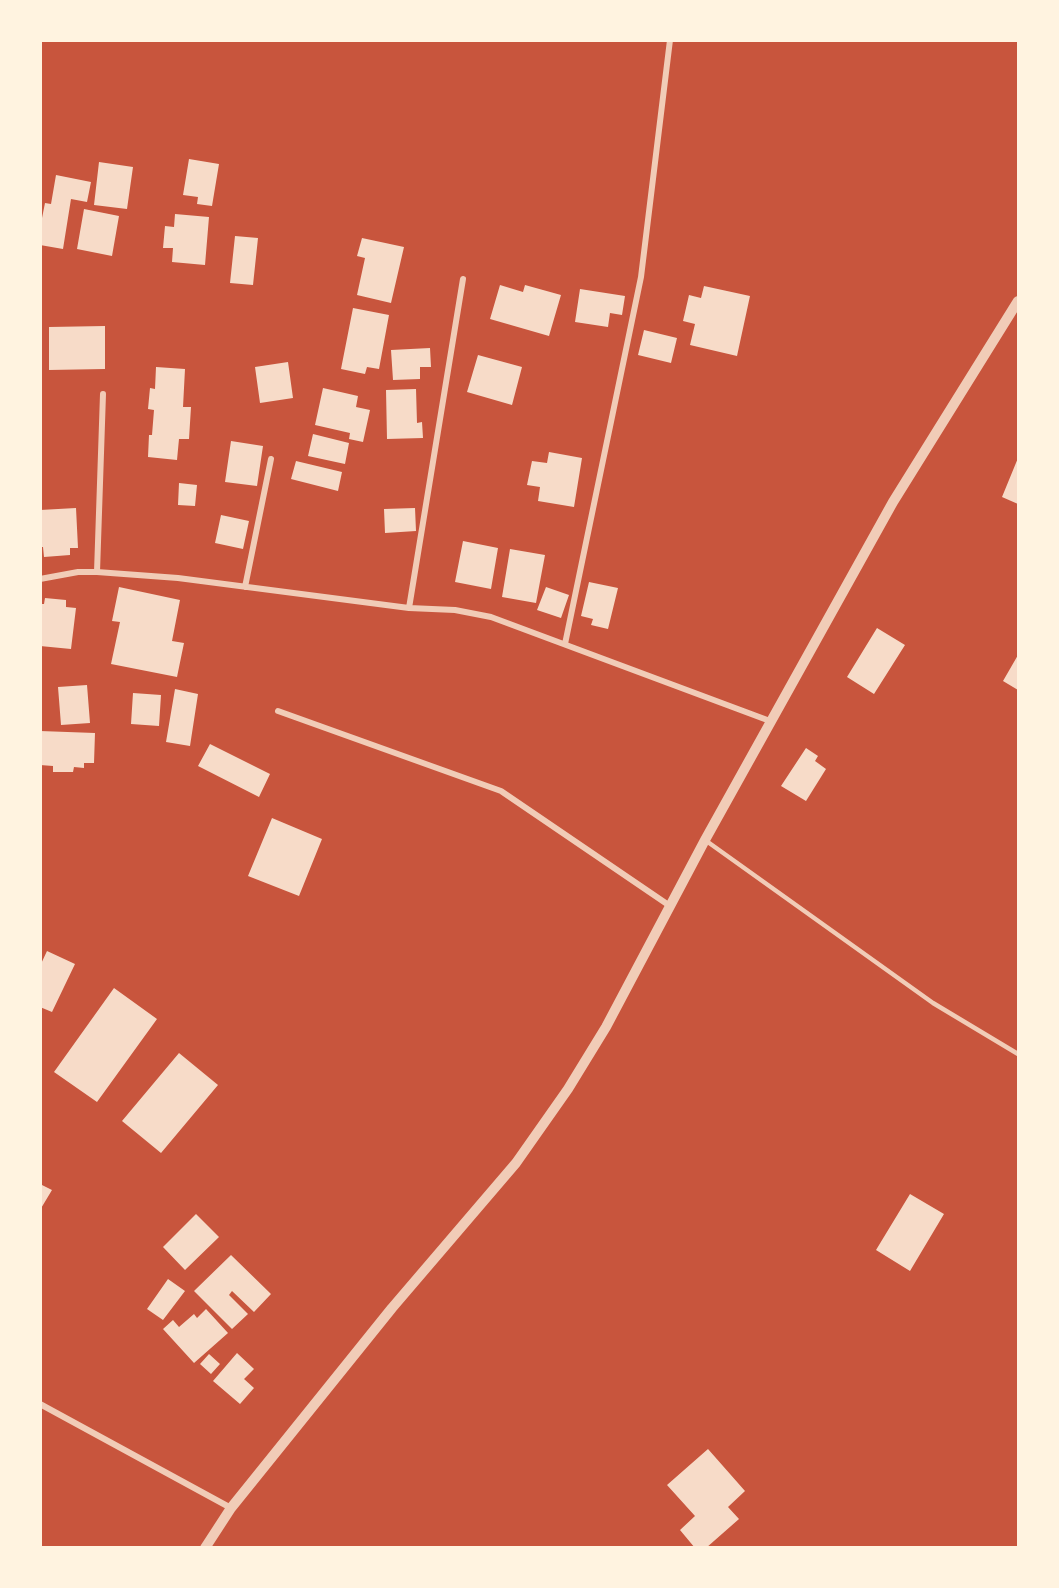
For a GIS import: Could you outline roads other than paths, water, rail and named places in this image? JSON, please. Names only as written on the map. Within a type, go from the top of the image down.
[{"type":"street","points":[[565,644],[641,277],[670,40]]},
{"type":"street","points":[[409,608],[464,279]]},
{"type":"street","points":[[205,1548],[231,1508],[392,1308],[516,1163],[568,1089],[601,1036],[770,721],[893,502],[1018,301]]},
{"type":"street","points":[[97,572],[103,394]]},
{"type":"street","points":[[245,586],[271,459]]},
{"type":"street","points":[[40,579],[78,572],[178,578],[409,608],[455,610],[478,614],[770,721]]},
{"type":"street","points":[[278,711],[501,791],[670,906]]},
{"type":"street","points":[[40,1404],[231,1508]]},
{"type":"lane","points":[[705,840],[933,1003],[1018,1054]]}]
